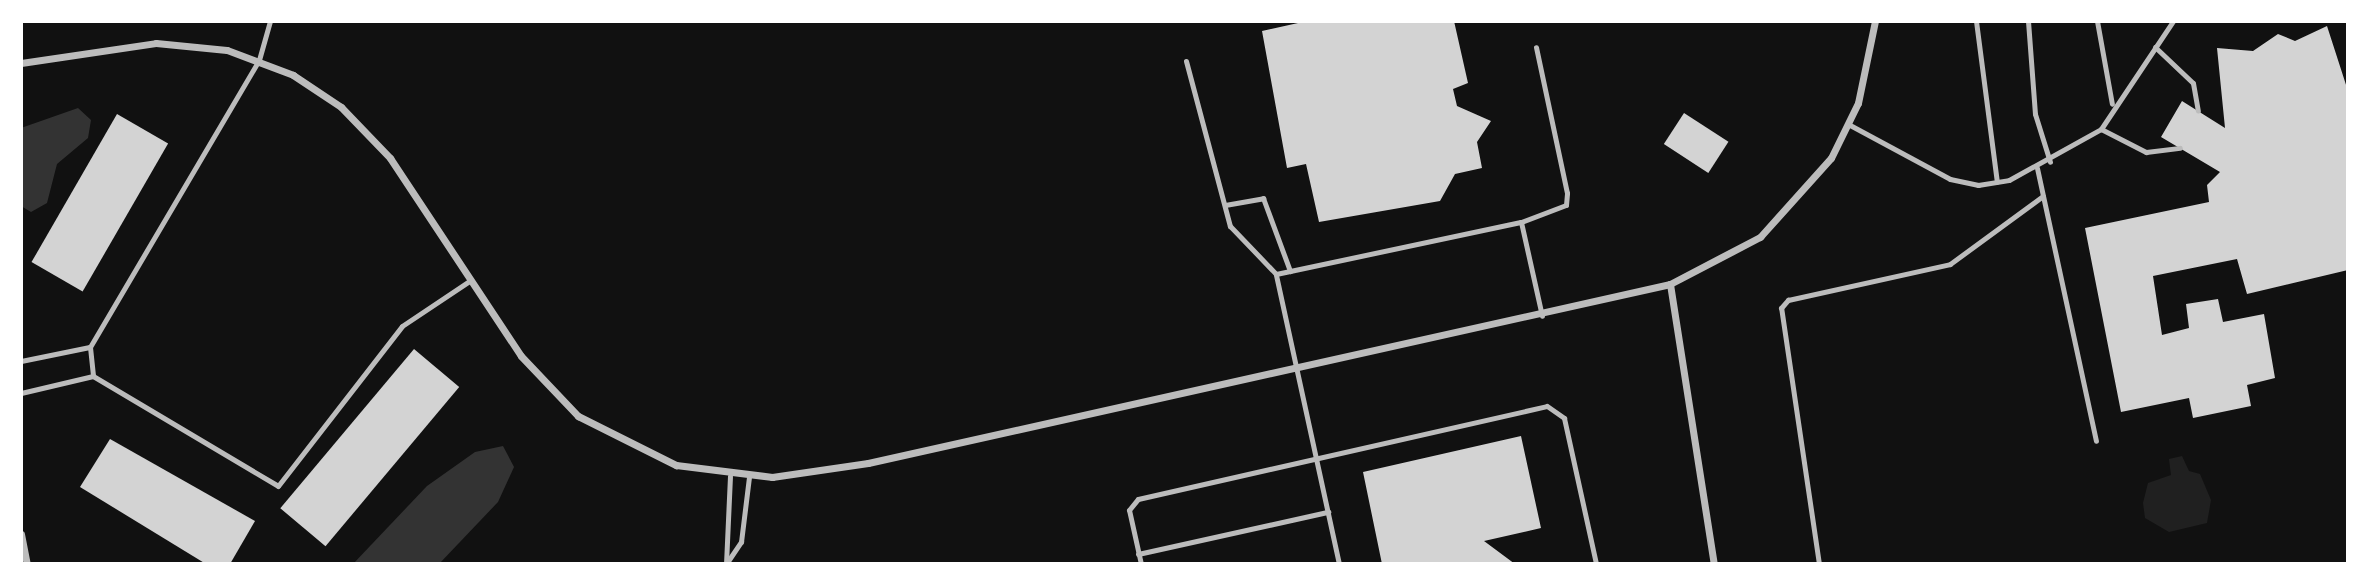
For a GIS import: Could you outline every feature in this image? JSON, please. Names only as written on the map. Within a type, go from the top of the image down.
[{"type":"street","points":[[21,63],[156,43],[199,45],[259,60],[330,98],[371,136],[521,356],[578,416],[637,451],[730,476],[749,477],[868,463],[1542,316],[1670,284],[1760,237],[1809,185],[1848,124],[1875,21]]},
{"type":"street","points":[[1670,284],[1714,564]]},
{"type":"street","points":[[21,534],[27,564]]},
{"type":"lane","points":[[93,376],[90,347],[259,60],[270,21]]},
{"type":"lane","points":[[1976,21],[1997,182]]},
{"type":"lane","points":[[2028,21],[2035,114],[2050,162]]},
{"type":"lane","points":[[2097,21],[2112,105]]},
{"type":"lane","points":[[1848,124],[1950,179],[1997,182],[2050,162],[2101,129],[2112,105],[2174,21]]},
{"type":"lane","points":[[1276,274],[1521,222],[1566,205],[1567,192],[1536,47]]},
{"type":"lane","points":[[2155,47],[2193,83],[2198,111]]},
{"type":"lane","points":[[1186,61],[1225,205],[1245,248],[1276,274],[1339,564]]},
{"type":"lane","points":[[2101,129],[2146,152],[2180,148]]},
{"type":"lane","points":[[2037,168],[2096,441]]},
{"type":"lane","points":[[1819,564],[1781,308],[1788,300],[1950,264],[2043,196]]},
{"type":"lane","points":[[1225,205],[1264,198],[1290,271]]},
{"type":"lane","points":[[1521,222],[1542,316]]},
{"type":"lane","points":[[21,393],[93,376],[278,486],[402,326],[471,280]]},
{"type":"lane","points":[[21,361],[90,347]]},
{"type":"lane","points":[[1141,564],[1130,502],[1556,407],[1564,418],[1596,564]]},
{"type":"lane","points":[[730,476],[726,564],[741,542],[749,477]]},
{"type":"lane","points":[[1139,554],[1328,512]]},
{"type":"shaded area","points":[[78,108],[91,120],[88,138],[57,164],[47,203],[31,212],[21,206],[21,128]]},
{"type":"shaded area","points":[[503,446],[514,467],[498,502],[439,564],[353,564],[427,486],[475,452]]},
{"type":"shaded area","points":[[2182,456],[2189,471],[2200,474],[2211,500],[2207,523],[2169,532],[2145,518],[2143,503],[2148,483],[2171,475],[2169,459]]},
{"type":"building","points":[[1307,21],[1454,21],[1468,83],[1453,89],[1457,106],[1491,121],[1477,142],[1482,168],[1455,174],[1440,201],[1319,222],[1306,164],[1287,168],[1262,31]]},
{"type":"building","points":[[2327,26],[2348,91],[2348,270],[2247,294],[2237,259],[2153,276],[2162,335],[2189,328],[2186,304],[2218,299],[2223,322],[2264,314],[2275,378],[2247,385],[2251,406],[2193,418],[2189,398],[2121,412],[2085,228],[2209,202],[2207,185],[2220,172],[2161,137],[2182,101],[2225,128],[2217,48],[2253,51],[2278,34],[2295,41]]},
{"type":"building","points":[[1684,113],[1728,142],[1708,173],[1664,144]]},
{"type":"building","points":[[117,114],[168,144],[83,292],[32,262]]},
{"type":"building","points":[[414,349],[459,387],[325,546],[280,508]]},
{"type":"building","points":[[1521,436],[1541,528],[1484,541],[1515,564],[1382,564],[1363,472]]},
{"type":"building","points":[[110,439],[255,521],[230,564],[206,564],[80,487]]}]
